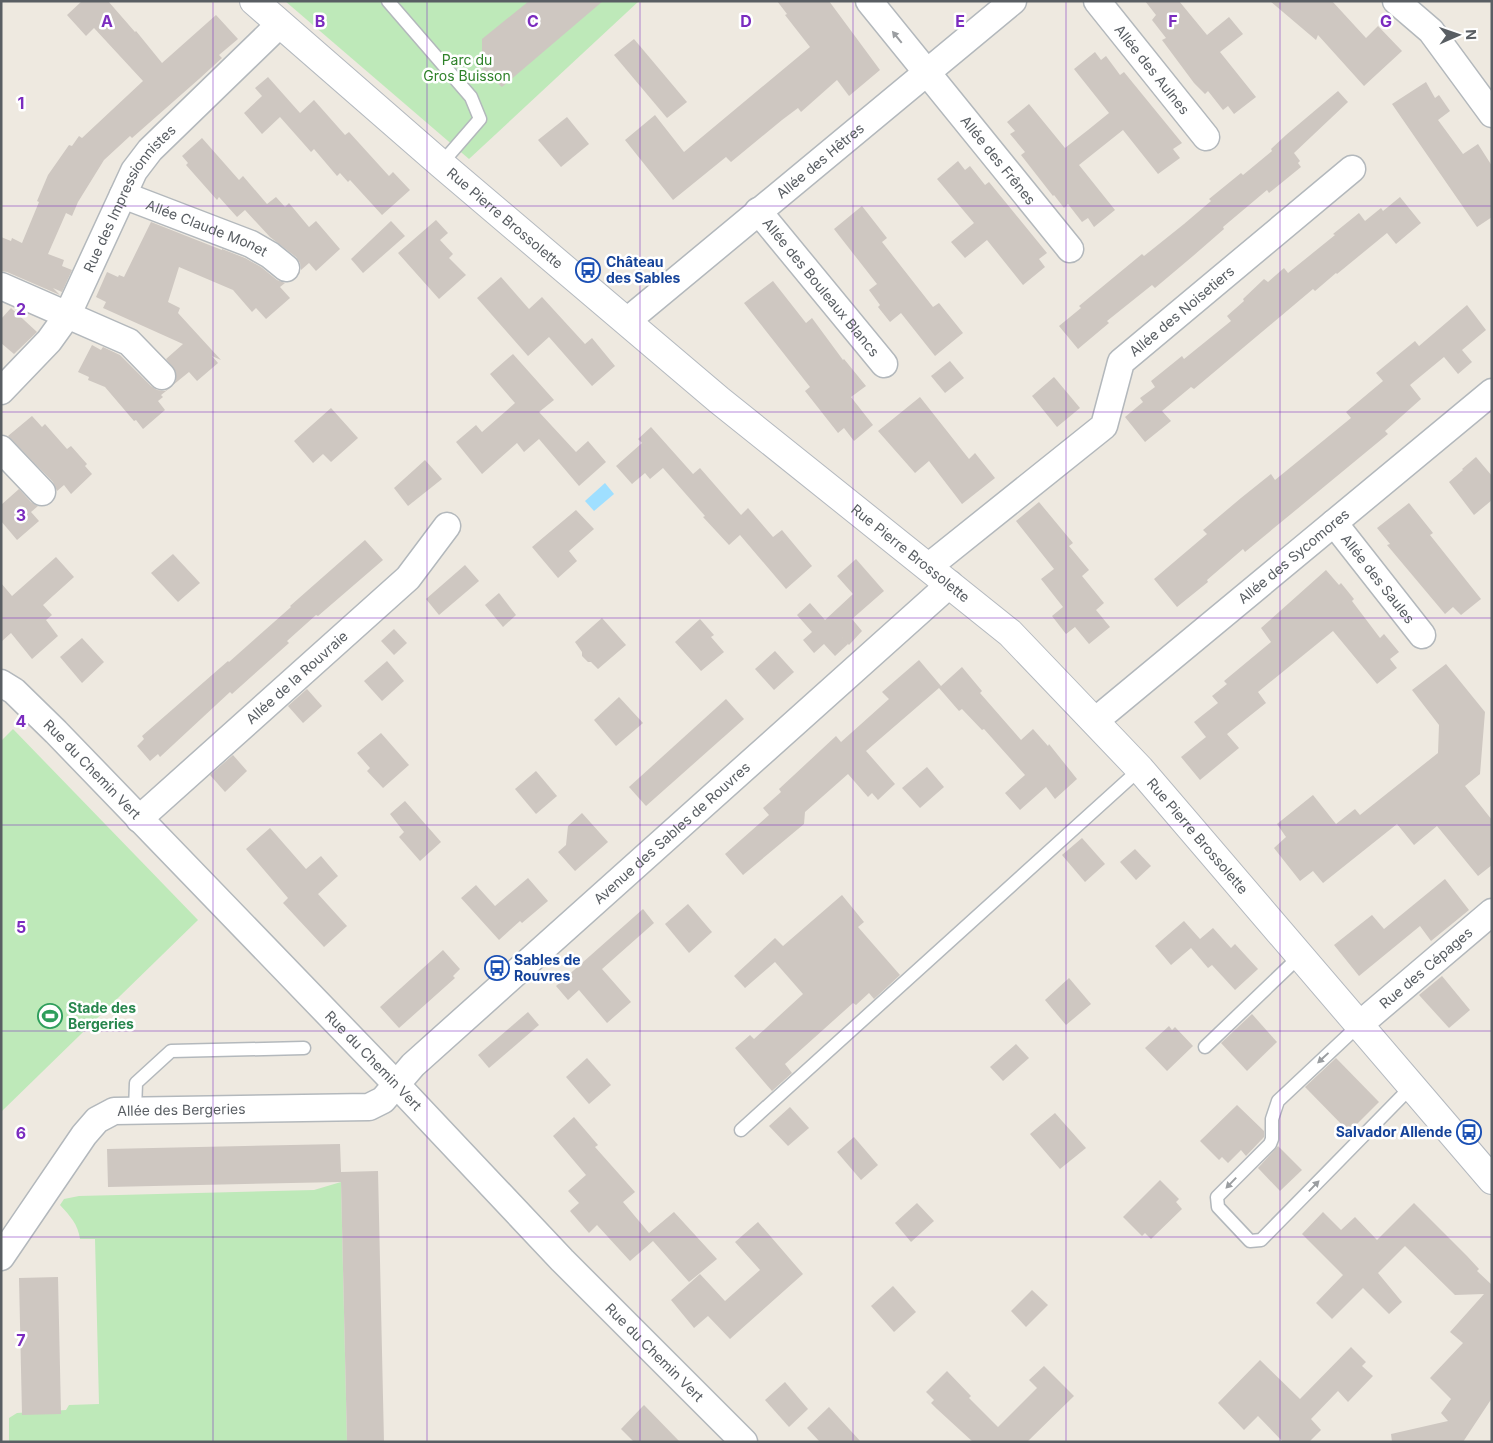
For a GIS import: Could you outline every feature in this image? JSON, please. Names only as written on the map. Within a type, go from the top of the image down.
[{"type":"street","name":"Rue Pierre Brossolette","points":[[254,1],[441,164],[719,400],[1010,633],[1140,769],[1492,1180]]},
{"type":"street","name":"Allée des Frênes","points":[[869,1],[1070,249]]},
{"type":"street","name":"Allée des Hêtres","points":[[627,321],[1014,1]]},
{"type":"street","name":"Allée des Aulnes","points":[[1097,1],[1206,137]]},
{"type":"street","points":[[1396,1],[1431,31],[1492,114]]},
{"type":"street","name":"Rue des Impressionnistes","points":[[1,391],[49,341],[67,316],[134,170],[150,150],[280,24]]},
{"type":"street","name":"Allée des Noisetiers","points":[[928,567],[1104,426],[1121,362],[1352,169]]},
{"type":"street","name":"Allée Claude Monet","points":[[123,195],[251,244],[270,255],[286,268]]},
{"type":"street","name":"Allée des Bouleaux Blancs","points":[[758,211],[884,364]]},
{"type":"street","points":[[1,286],[129,342],[162,376]]},
{"type":"street","name":"Allée des Sycomores","points":[[1095,721],[1492,392]]},
{"type":"street","points":[[1,448],[42,492]]},
{"type":"street","name":"Allée des Saules","points":[[1334,523],[1422,636]]},
{"type":"street","name":"Allée de la Rouvraie","points":[[139,819],[408,578],[447,526]]},
{"type":"street","name":"Avenue des Sables de Rouvres","points":[[396,1084],[413,1065],[501,985],[950,584]]},
{"type":"street","name":"Rue du Chemin Vert","points":[[5,692],[40,716],[396,1084],[562,1260],[744,1442]]},
{"type":"street","name":"Rue des Cépages","points":[[1359,1025],[1492,912]]},
{"type":"street","name":"Allée des Bergeries","points":[[1,1257],[84,1135],[97,1120],[114,1111],[369,1107],[383,1100],[396,1084]]},
{"type":"lane","points":[[388,1],[471,97],[480,119],[441,164]]},
{"type":"lane","points":[[741,1130],[1140,769]]},
{"type":"lane","points":[[1205,1047],[1300,956]]},
{"type":"lane","points":[[1359,1025],[1278,1100],[1272,1120],[1272,1140],[1270,1144],[1217,1197],[1218,1207],[1250,1241],[1261,1240],[1412,1086]]},
{"type":"lane","points":[[135,1110],[136,1083],[171,1051],[304,1048]]},
{"type":"green space","name":"Parc du Gros Buisson","points":[[285,1],[639,1],[469,159]]},
{"type":"green space","name":"Stade des Bergeries","points":[[13,729],[198,920],[1,1112],[1,741]]},
{"type":"green space","points":[[341,1182],[347,1442],[9,1442],[9,1418],[17,1413],[66,1410],[69,1405],[99,1404],[95,1239],[80,1239],[75,1225],[60,1205],[64,1199],[79,1196],[314,1190]]},
{"type":"water","points":[[605,483],[614,494],[594,511],[585,501]]},
{"type":"building","points":[[82,1],[108,1],[162,63],[216,15],[238,39],[219,55],[222,58],[199,79],[104,160],[78,202],[72,216],[66,213],[48,254],[64,260],[62,266],[72,270],[62,292],[53,288],[60,295],[1,271],[1,237],[11,241],[12,238],[22,243],[48,175],[69,145],[72,146],[79,136],[82,138],[143,81],[94,28],[86,36],[67,15]]},
{"type":"building","points":[[529,1],[603,1],[502,87],[482,71],[482,39]]},
{"type":"building","points":[[777,1],[829,1],[880,70],[849,96],[837,80],[801,112],[798,108],[731,162],[726,157],[673,200],[625,140],[655,115],[684,152],[810,47],[785,15],[787,14]]},
{"type":"building","points":[[1145,1],[1179,1],[1207,35],[1229,17],[1243,34],[1220,52],[1256,97],[1234,114],[1228,106],[1223,110],[1208,91],[1205,94],[1194,83],[1162,40],[1166,38],[1152,20],[1156,15]]},
{"type":"building","points":[[1270,1],[1332,1],[1366,38],[1378,26],[1402,51],[1364,86],[1318,35],[1316,40]]},
{"type":"building","points":[[634,39],[687,102],[667,118],[614,55]]},
{"type":"building","points":[[1095,52],[1101,60],[1106,56],[1120,75],[1124,72],[1182,143],[1173,149],[1180,158],[1158,174],[1123,130],[1079,165],[1115,210],[1094,227],[1088,218],[1082,222],[1068,204],[1064,208],[1053,196],[1021,155],[1025,152],[1010,134],[1015,131],[1007,122],[1029,104],[1065,148],[1088,130],[1109,113],[1074,69]]},
{"type":"building","points":[[268,77],[300,113],[314,100],[345,135],[349,132],[389,176],[393,172],[410,190],[382,215],[350,180],[348,182],[340,173],[337,176],[314,149],[311,152],[280,117],[262,134],[244,113],[262,96],[255,88]]},
{"type":"building","points":[[1426,82],[1435,98],[1439,95],[1450,111],[1438,120],[1463,154],[1478,144],[1492,166],[1492,217],[1477,227],[1392,104]]},
{"type":"building","points":[[1338,91],[1348,102],[1294,153],[1300,161],[1298,163],[1301,167],[1269,193],[1267,190],[1155,288],[1152,285],[1107,321],[1109,323],[1078,349],[1059,326],[1081,308],[1079,306],[1142,254],[1144,256],[1184,224],[1211,201],[1209,199],[1241,173],[1243,175],[1272,151],[1271,149],[1286,135]]},
{"type":"building","points":[[567,117],[589,144],[561,167],[538,140]]},
{"type":"building","points":[[202,138],[239,180],[243,176],[267,204],[276,197],[285,207],[289,203],[309,227],[316,221],[340,249],[316,271],[309,263],[301,270],[300,263],[296,257],[270,237],[245,210],[237,217],[219,197],[217,200],[186,165],[188,163],[182,156]]},
{"type":"building","points":[[958,161],[965,170],[970,166],[985,185],[989,182],[1047,253],[1039,259],[1045,267],[1023,285],[987,240],[965,258],[951,242],[974,223],[937,179]]},
{"type":"building","points":[[1400,197],[1421,223],[1396,244],[1387,233],[1315,291],[1313,289],[1194,389],[1191,387],[1162,411],[1171,421],[1145,442],[1125,417],[1143,402],[1140,398],[1155,387],[1151,381],[1182,356],[1184,359],[1231,321],[1227,316],[1264,279],[1268,282],[1284,268],[1288,273],[1359,213],[1365,221],[1381,208],[1383,211]]},
{"type":"building","points":[[862,206],[887,238],[882,242],[933,307],[939,303],[963,333],[935,356],[901,313],[890,322],[878,307],[880,305],[869,290],[877,284],[834,229]]},
{"type":"building","points":[[436,220],[448,233],[440,240],[453,254],[449,258],[466,275],[439,299],[398,253]]},
{"type":"building","points":[[391,221],[405,236],[363,273],[351,259]]},
{"type":"building","points":[[151,222],[245,258],[261,267],[277,280],[285,283],[280,287],[290,298],[266,319],[256,308],[252,312],[233,290],[179,267],[168,302],[180,308],[178,313],[221,360],[212,356],[218,363],[197,381],[189,372],[173,385],[176,380],[176,372],[166,359],[183,344],[103,308],[106,302],[96,297],[107,272],[118,277],[119,275],[124,277]]},
{"type":"building","points":[[501,277],[529,309],[542,297],[585,344],[592,338],[615,366],[592,386],[549,337],[528,356],[477,298]]},
{"type":"building","points":[[773,281],[806,323],[812,318],[843,360],[866,386],[851,397],[873,425],[854,441],[844,428],[838,433],[805,391],[810,387],[744,303]]},
{"type":"building","points":[[1467,305],[1486,330],[1462,350],[1472,362],[1458,374],[1444,357],[1410,385],[1421,399],[1385,431],[1388,434],[1245,552],[1243,549],[1207,580],[1208,582],[1177,607],[1154,579],[1207,534],[1203,530],[1241,498],[1271,474],[1275,480],[1351,418],[1346,412],[1383,381],[1376,373],[1415,341],[1419,346]]},
{"type":"building","points":[[11,308],[37,332],[14,354],[1,343],[1,319]]},
{"type":"building","points":[[92,345],[101,350],[103,347],[120,355],[157,390],[165,391],[170,388],[161,395],[163,397],[158,401],[165,410],[143,429],[105,387],[88,380],[89,377],[78,372]]},
{"type":"building","points":[[513,354],[554,400],[539,412],[576,452],[588,441],[606,462],[579,486],[539,439],[524,452],[517,443],[482,474],[456,442],[476,425],[482,432],[515,403],[490,374]]},
{"type":"building","points":[[950,361],[964,378],[945,393],[931,376]]},
{"type":"building","points":[[1054,377],[1080,408],[1057,427],[1032,396]]},
{"type":"building","points":[[920,397],[969,459],[975,453],[995,478],[962,504],[929,461],[915,473],[878,431]]},
{"type":"building","points":[[331,408],[358,438],[331,462],[323,454],[313,463],[294,441]]},
{"type":"building","points":[[32,416],[42,427],[45,424],[67,449],[71,446],[87,464],[85,466],[92,474],[71,494],[64,485],[57,491],[53,482],[8,436]]},
{"type":"building","points":[[651,427],[693,474],[700,468],[741,515],[748,508],[773,537],[782,530],[812,566],[786,589],[740,535],[729,545],[703,517],[705,516],[663,468],[650,479],[645,473],[632,484],[616,466],[642,443],[638,439]]},
{"type":"building","points":[[1476,457],[1492,476],[1492,500],[1474,515],[1449,482]]},
{"type":"building","points":[[425,460],[442,479],[408,506],[394,488]]},
{"type":"building","points":[[19,489],[31,502],[38,506],[31,512],[39,521],[17,540],[1,521],[1,505]]},
{"type":"building","points":[[1039,502],[1073,543],[1069,546],[1089,570],[1082,576],[1104,603],[1096,610],[1110,627],[1089,644],[1075,627],[1066,634],[1052,616],[1063,607],[1041,579],[1054,569],[1016,521]]},
{"type":"building","points":[[1409,503],[1433,533],[1430,535],[1481,599],[1461,615],[1453,607],[1445,614],[1387,545],[1390,544],[1377,528]]},
{"type":"building","points":[[576,510],[594,529],[569,551],[577,561],[558,578],[532,547]]},
{"type":"building","points":[[365,540],[383,560],[318,616],[316,615],[287,641],[289,643],[232,694],[230,692],[160,757],[158,754],[150,761],[137,746],[144,739],[142,736],[229,662]]},
{"type":"building","points":[[173,554],[200,583],[178,602],[151,573]]},
{"type":"building","points":[[56,557],[74,577],[43,605],[52,615],[46,620],[58,636],[32,659],[11,633],[1,642],[1,583],[12,596]]},
{"type":"building","points":[[856,559],[884,591],[852,619],[862,631],[849,645],[837,632],[848,644],[835,656],[824,644],[814,653],[803,640],[812,632],[797,615],[810,603],[825,620],[853,594],[837,576]]},
{"type":"building","points":[[465,565],[479,581],[439,615],[426,599]]},
{"type":"building","points":[[1326,570],[1339,585],[1341,583],[1354,599],[1352,601],[1380,638],[1384,634],[1399,652],[1390,659],[1397,668],[1377,684],[1333,631],[1258,692],[1266,703],[1227,734],[1239,748],[1200,780],[1181,757],[1206,737],[1194,722],[1218,703],[1212,696],[1227,684],[1224,681],[1271,642],[1261,628]]},
{"type":"building","points":[[499,593],[516,615],[503,627],[485,605]]},
{"type":"building","points":[[602,618],[626,645],[598,669],[582,656],[582,652],[575,642]]},
{"type":"building","points":[[700,619],[714,635],[711,637],[724,652],[701,671],[675,642]]},
{"type":"building","points":[[394,629],[407,643],[394,655],[381,641]]},
{"type":"building","points":[[82,638],[104,662],[82,683],[60,657]]},
{"type":"building","points":[[775,651],[794,672],[774,690],[755,669]]},
{"type":"building","points":[[919,660],[941,686],[962,667],[982,691],[980,693],[1021,740],[1033,729],[1048,746],[1049,744],[1077,779],[1055,799],[1046,787],[1020,810],[1005,793],[1025,775],[984,729],[982,730],[962,709],[959,711],[939,688],[866,751],[895,784],[878,800],[872,793],[868,797],[848,774],[805,812],[804,824],[743,875],[725,854],[769,815],[763,808],[781,792],[779,789],[836,736],[841,742],[889,699],[882,692]]},
{"type":"building","points":[[387,661],[404,681],[382,701],[364,681]]},
{"type":"building","points":[[1446,664],[1485,712],[1480,774],[1465,786],[1492,820],[1492,865],[1478,876],[1437,826],[1414,845],[1397,824],[1323,883],[1313,871],[1300,881],[1274,848],[1286,837],[1277,824],[1313,795],[1336,824],[1355,809],[1360,815],[1438,753],[1439,725],[1412,690]]},
{"type":"building","points":[[307,689],[322,706],[303,723],[288,706]]},
{"type":"building","points":[[619,697],[643,723],[616,746],[594,720]]},
{"type":"building","points":[[726,699],[744,719],[646,806],[629,787]]},
{"type":"building","points":[[381,733],[409,765],[383,788],[367,771],[370,768],[357,753]]},
{"type":"building","points":[[233,755],[247,771],[225,792],[210,775]]},
{"type":"building","points":[[927,767],[944,787],[920,808],[902,788]]},
{"type":"building","points":[[536,771],[557,796],[536,814],[515,789]]},
{"type":"building","points":[[405,801],[441,842],[420,861],[399,837],[404,832],[390,814]]},
{"type":"building","points":[[582,813],[608,842],[575,871],[558,852],[566,845],[568,826]]},
{"type":"building","points":[[270,828],[306,869],[321,856],[338,876],[318,894],[347,926],[324,947],[283,903],[288,898],[246,849]]},
{"type":"building","points":[[1082,838],[1105,864],[1085,882],[1062,855]]},
{"type":"building","points":[[1135,849],[1151,866],[1136,880],[1120,862]]},
{"type":"building","points":[[528,878],[548,901],[522,923],[520,921],[499,940],[461,898],[476,885],[495,906]]},
{"type":"building","points":[[1445,879],[1469,910],[1431,941],[1420,926],[1359,976],[1334,945],[1372,915],[1384,929]]},
{"type":"building","points":[[842,895],[864,922],[858,927],[900,975],[874,999],[869,993],[856,1005],[853,1003],[785,1064],[792,1073],[772,1091],[735,1048],[750,1035],[754,1039],[803,994],[775,962],[745,988],[734,976],[775,938],[783,946]]},
{"type":"building","points":[[688,904],[712,932],[689,953],[665,924]]},
{"type":"building","points":[[643,909],[654,923],[602,969],[631,1002],[607,1023],[579,990],[568,1000],[556,986]]},
{"type":"building","points":[[1184,921],[1200,939],[1213,928],[1231,948],[1235,944],[1258,969],[1235,990],[1212,965],[1208,968],[1191,948],[1171,965],[1155,946]]},
{"type":"building","points":[[443,950],[460,969],[453,976],[455,978],[399,1028],[380,1007]]},
{"type":"building","points":[[1442,976],[1470,1010],[1449,1028],[1419,995]]},
{"type":"building","points":[[1069,978],[1091,1004],[1066,1025],[1045,1000]]},
{"type":"building","points":[[528,1012],[539,1025],[489,1068],[478,1055]]},
{"type":"building","points":[[1252,1014],[1277,1042],[1247,1071],[1221,1043]]},
{"type":"building","points":[[1169,1026],[1172,1030],[1175,1027],[1193,1046],[1167,1071],[1145,1048]]},
{"type":"building","points":[[1016,1044],[1029,1058],[1003,1081],[990,1067]]},
{"type":"building","points":[[587,1058],[611,1085],[589,1104],[566,1077]]},
{"type":"building","points":[[1336,1058],[1379,1102],[1349,1132],[1305,1087]]},
{"type":"building","points":[[1237,1105],[1264,1131],[1264,1137],[1246,1156],[1241,1150],[1228,1163],[1222,1157],[1219,1160],[1200,1141]]},
{"type":"building","points":[[790,1107],[809,1128],[788,1146],[769,1126]]},
{"type":"building","points":[[1055,1113],[1086,1148],[1060,1169],[1030,1134]]},
{"type":"building","points":[[574,1117],[598,1145],[595,1147],[635,1192],[623,1202],[649,1233],[674,1212],[717,1259],[689,1282],[653,1241],[630,1261],[597,1225],[589,1233],[570,1211],[579,1203],[568,1191],[586,1175],[553,1136]]},
{"type":"building","points":[[854,1137],[878,1165],[861,1180],[837,1152]]},
{"type":"building","points":[[340,1144],[341,1172],[378,1171],[384,1442],[347,1442],[341,1182],[108,1187],[107,1149]]},
{"type":"building","points":[[1278,1146],[1302,1170],[1280,1191],[1258,1168]]},
{"type":"building","points":[[1160,1180],[1179,1199],[1176,1202],[1182,1209],[1151,1239],[1145,1233],[1142,1236],[1123,1217]]},
{"type":"building","points":[[917,1203],[934,1221],[911,1242],[895,1223]]},
{"type":"building","points":[[1414,1203],[1467,1256],[1479,1269],[1477,1271],[1492,1285],[1492,1398],[1463,1442],[1392,1442],[1391,1434],[1448,1421],[1441,1413],[1451,1399],[1430,1378],[1463,1343],[1450,1332],[1484,1294],[1455,1295],[1405,1246],[1378,1273],[1402,1302],[1389,1314],[1363,1288],[1332,1319],[1316,1303],[1343,1275],[1302,1234],[1323,1212],[1341,1230],[1355,1217],[1377,1240]]},
{"type":"building","points":[[758,1222],[803,1274],[730,1339],[708,1316],[694,1328],[671,1300],[700,1274],[725,1301],[760,1270],[735,1242]]},
{"type":"building","points":[[58,1277],[61,1414],[22,1415],[19,1278]]},
{"type":"building","points":[[893,1286],[916,1312],[894,1332],[871,1306]]},
{"type":"building","points":[[1032,1290],[1048,1305],[1026,1327],[1011,1311]]},
{"type":"building","points":[[1351,1347],[1366,1362],[1362,1366],[1373,1376],[1348,1402],[1338,1391],[1311,1419],[1321,1430],[1309,1442],[1283,1442],[1258,1416],[1244,1430],[1218,1403],[1260,1360],[1300,1399]]},
{"type":"building","points":[[1044,1366],[1074,1396],[1027,1442],[973,1442],[931,1403],[934,1400],[926,1392],[947,1371],[971,1396],[969,1398],[998,1427],[1037,1388],[1029,1380]]},
{"type":"building","points":[[785,1382],[808,1409],[789,1427],[765,1400]]},
{"type":"building","points":[[644,1405],[680,1442],[634,1442],[621,1429]]},
{"type":"building","points":[[829,1407],[861,1442],[820,1442],[807,1428]]},
{"type":"place","name":"Château des Sables","points":[[588,270]]},
{"type":"place","name":"Sables de Rouvres","points":[[497,968]]},
{"type":"place","name":"Stade des Bergeries","points":[[50,1016]]},
{"type":"place","name":"Salvador Allende","points":[[1469,1132]]}]
